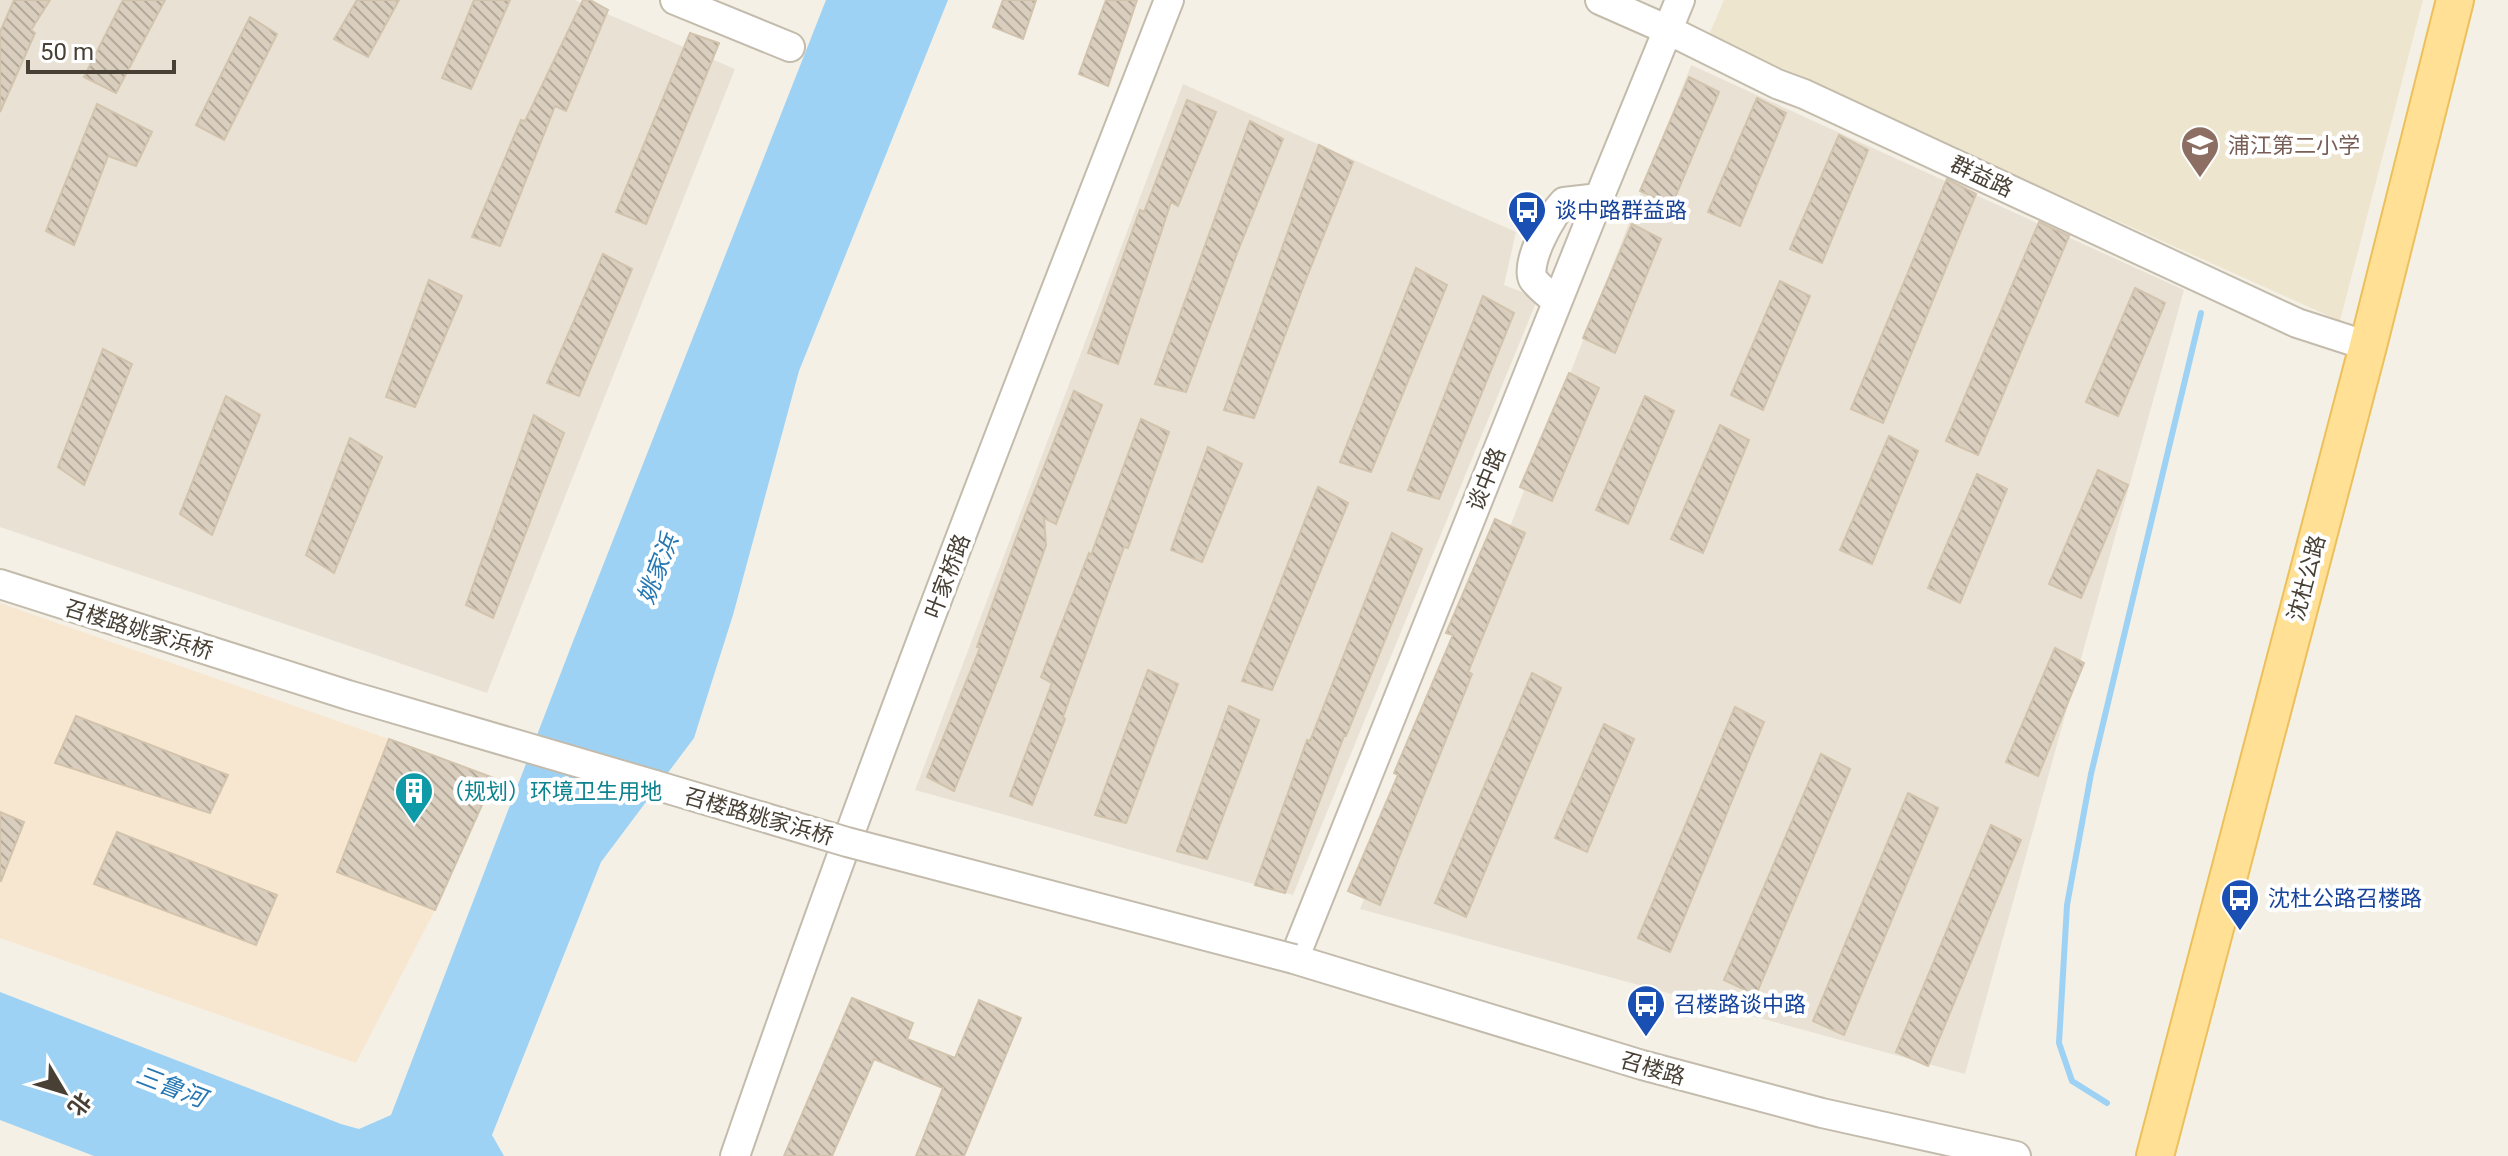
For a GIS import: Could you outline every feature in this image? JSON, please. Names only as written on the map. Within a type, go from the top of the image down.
[{"type":"main road","name":"沈杜公路","points":[[2155,1156],[2368,346],[2455,0]]},
{"type":"street","points":[[675,0],[790,47]]},
{"type":"street","name":"叶家桥路","points":[[735,1156],[807,946],[1050,304],[1169,0]]},
{"type":"street","name":"群益路","points":[[1600,0],[2297,323],[2368,346]]},
{"type":"street","name":"谈中路","points":[[1294,959],[1680,0]]},
{"type":"street","points":[[1557,302],[1533,279],[1531,264],[1555,211],[1564,202],[1599,198]]},
{"type":"street","name":"召楼路姚家浜桥","points":[[0,584],[348,695],[847,842],[1294,959]]},
{"type":"street","name":"召楼路","points":[[1294,959],[1657,1069],[1822,1113],[2016,1156]]},
{"type":"shaded area","points":[[0,0],[575,0],[735,69],[487,693],[0,527]]},
{"type":"shaded area","name":"浦江第二小学","points":[[1724,0],[2423,0],[2340,321],[1708,37]]},
{"type":"shaded area","points":[[1691,65],[2184,290],[1965,1074],[1360,909]]},
{"type":"shaded area","points":[[1183,84],[1516,232],[1504,285],[1538,298],[1293,895],[915,790]]},
{"type":"shaded area","points":[[0,603],[389,739],[337,872],[435,910],[356,1063],[0,938]]},
{"type":"water","points":[[826,0],[948,0],[799,371],[733,615],[694,738],[601,862],[492,1135],[504,1156],[94,1156],[0,1120],[0,992],[341,1124],[359,1129],[391,1115],[572,644]]},
{"type":"building","points":[[14,0],[50,0],[31,30],[35,33],[0,112],[0,32]]},
{"type":"building","points":[[123,0],[165,0],[116,93],[84,77]]},
{"type":"building","points":[[357,0],[399,0],[368,57],[334,39]]},
{"type":"building","points":[[474,0],[510,0],[471,89],[442,78]]},
{"type":"building","points":[[583,0],[590,0],[608,10],[566,111],[555,106],[500,246],[472,237],[521,120],[525,121]]},
{"type":"building","points":[[1003,0],[1036,0],[1023,39],[993,27]]},
{"type":"building","points":[[1106,0],[1137,0],[1108,86],[1079,74]]},
{"type":"building","points":[[250,17],[277,34],[224,140],[196,125]]},
{"type":"building","points":[[690,33],[719,43],[646,224],[616,212]]},
{"type":"building","points":[[1689,77],[1719,92],[1672,205],[1640,191]]},
{"type":"building","points":[[1757,98],[1786,113],[1740,226],[1708,212]]},
{"type":"building","points":[[1187,100],[1216,112],[1178,206],[1171,202],[1118,364],[1088,353],[1140,210],[1144,212]]},
{"type":"building","points":[[97,104],[152,132],[136,166],[108,156],[74,245],[46,231]]},
{"type":"building","points":[[1250,121],[1283,139],[1186,392],[1155,384]]},
{"type":"building","points":[[1839,135],[1868,150],[1822,263],[1790,249]]},
{"type":"building","points":[[1319,145],[1353,162],[1254,418],[1224,410]]},
{"type":"building","points":[[1947,179],[1976,194],[1883,423],[1851,409]]},
{"type":"building","points":[[2039,222],[2069,236],[1978,455],[1946,441]]},
{"type":"building","points":[[1632,224],[1661,239],[1615,353],[1583,338]]},
{"type":"building","points":[[603,254],[632,269],[579,396],[547,383]]},
{"type":"building","points":[[1416,268],[1447,285],[1371,472],[1340,462]]},
{"type":"building","points":[[429,280],[462,296],[415,407],[386,397]]},
{"type":"building","points":[[1780,281],[1810,296],[1763,410],[1731,395]]},
{"type":"building","points":[[2135,288],[2165,303],[2118,416],[2086,402]]},
{"type":"building","points":[[1483,296],[1514,313],[1439,499],[1408,490]]},
{"type":"building","points":[[103,349],[132,364],[84,485],[58,467]]},
{"type":"building","points":[[1569,373],[1599,388],[1552,501],[1520,487]]},
{"type":"building","points":[[1074,391],[1102,405],[1056,524],[1044,518],[1046,545],[954,791],[927,777],[980,648],[977,647],[1020,528]]},
{"type":"building","points":[[226,396],[260,415],[212,535],[180,514]]},
{"type":"building","points":[[1645,396],[1674,411],[1628,524],[1596,510]]},
{"type":"building","points":[[534,415],[564,433],[493,618],[466,605]]},
{"type":"building","points":[[1141,419],[1169,432],[1128,548],[1124,547],[1032,805],[1010,796],[1052,683],[1041,677],[1089,553],[1091,555]]},
{"type":"building","points":[[1720,425],[1749,440],[1703,553],[1671,539]]},
{"type":"building","points":[[1889,436],[1918,451],[1872,564],[1840,550]]},
{"type":"building","points":[[350,438],[382,457],[334,573],[306,555]]},
{"type":"building","points":[[1208,447],[1242,464],[1202,562],[1171,550]]},
{"type":"building","points":[[2098,470],[2128,485],[2081,598],[2049,584]]},
{"type":"building","points":[[1977,474],[2007,489],[1960,603],[1928,588]]},
{"type":"building","points":[[1318,487],[1348,503],[1272,690],[1242,681]]},
{"type":"building","points":[[1495,519],[1525,533],[1468,672],[1472,674],[1380,905],[1348,891],[1398,775],[1394,773],[1453,635],[1446,633]]},
{"type":"building","points":[[1392,533],[1422,549],[1344,736],[1285,893],[1255,885],[1307,740],[1310,741]]},
{"type":"building","points":[[2055,648],[2084,663],[2038,776],[2006,762]]},
{"type":"building","points":[[1148,670],[1178,684],[1126,823],[1095,815]]},
{"type":"building","points":[[1532,673],[1561,688],[1466,917],[1435,903]]},
{"type":"building","points":[[1229,706],[1259,720],[1207,859],[1177,851]]},
{"type":"building","points":[[1735,707],[1764,722],[1670,952],[1638,938]]},
{"type":"building","points":[[76,716],[228,775],[210,813],[55,763]]},
{"type":"building","points":[[1604,724],[1634,739],[1587,852],[1555,838]]},
{"type":"building","name":"（规划）环境卫生用地","points":[[389,739],[494,778],[435,910],[337,872]]},
{"type":"building","points":[[1821,754],[1850,769],[1756,995],[1724,980]]},
{"type":"building","points":[[1908,793],[1938,808],[1844,1035],[1813,1021]]},
{"type":"building","points":[[0,812],[24,822],[1,881],[0,881]]},
{"type":"building","points":[[1991,825],[2021,840],[1928,1066],[1896,1052]]},
{"type":"building","points":[[117,832],[277,895],[256,945],[94,884]]},
{"type":"building","points":[[852,998],[913,1023],[907,1039],[955,1058],[979,1000],[1021,1018],[964,1156],[916,1156],[943,1088],[874,1059],[832,1156],[784,1156]]},
{"type":"waterway","points":[[2107,1103],[2072,1081],[2059,1043],[2067,905],[2091,774],[2201,313]]},
{"type":"place","name":"浦江第二小学","points":[[2200,179]]},
{"type":"place","name":"谈中路群益路","points":[[1527,244]]},
{"type":"place","name":"（规划）环境卫生用地","points":[[414,825]]},
{"type":"place","name":"沈杜公路召楼路","points":[[2240,932]]},
{"type":"place","name":"召楼路谈中路","points":[[1646,1038]]},
{"type":"water label","name":"姚家浜","points":[[658,569]]},
{"type":"water label","name":"三鲁河","points":[[171,1087]]}]
